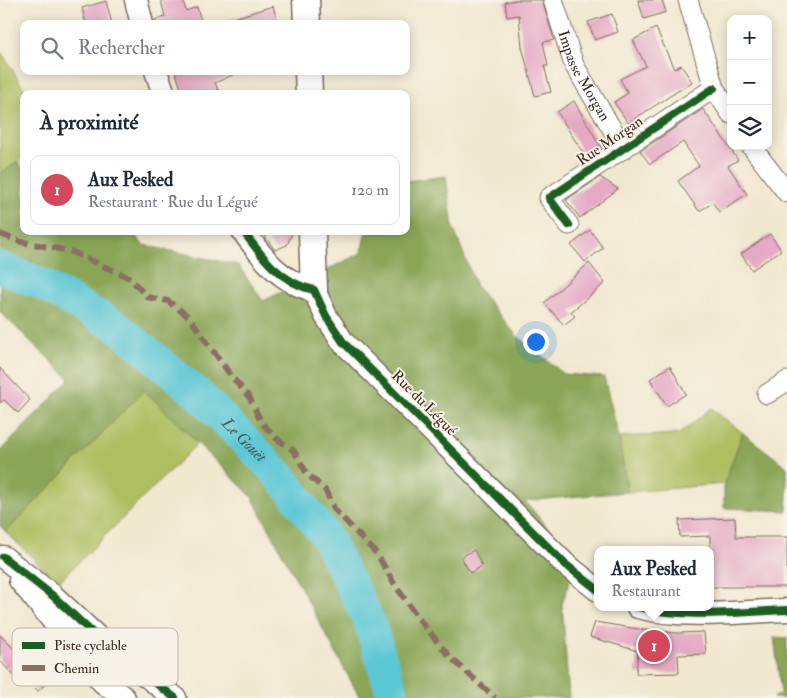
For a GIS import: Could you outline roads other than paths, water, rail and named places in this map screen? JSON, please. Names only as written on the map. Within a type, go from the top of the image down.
[{"type":"main road","points":[[306,0],[307,20]]},
{"type":"main road","points":[[308,75],[309,90]]},
{"type":"main road","points":[[312,235],[314,290]]},
{"type":"street","points":[[136,0],[141,20]]},
{"type":"street","name":"Impasse Morgan","points":[[553,0],[574,65],[624,149]]},
{"type":"street","points":[[688,0],[714,88],[727,108]]},
{"type":"street","points":[[157,75],[163,90]]},
{"type":"street","name":"Rue Morgan","points":[[569,225],[549,198],[714,88]]},
{"type":"street","points":[[754,150],[787,193]]},
{"type":"street","points":[[246,235],[268,264],[300,287],[314,290]]},
{"type":"street","name":"Rue du Légué","points":[[314,290],[326,316],[343,342],[565,564],[594,587]]},
{"type":"street","points":[[767,394],[787,381]]},
{"type":"street","points":[[2,556],[58,628]]},
{"type":"street","points":[[2,556],[53,596],[87,628]]},
{"type":"street","points":[[651,611],[689,613],[787,610]]},
{"type":"street","points":[[108,686],[124,698]]},
{"type":"street","points":[[160,686],[175,698]]},
{"type":"waterway","name":"Le Gouët","points":[[0,267],[39,283],[116,326],[197,393],[280,476],[327,538],[368,619],[394,698]]},
{"type":"place","name":"Aux Pesked","points":[[654,646]]}]
